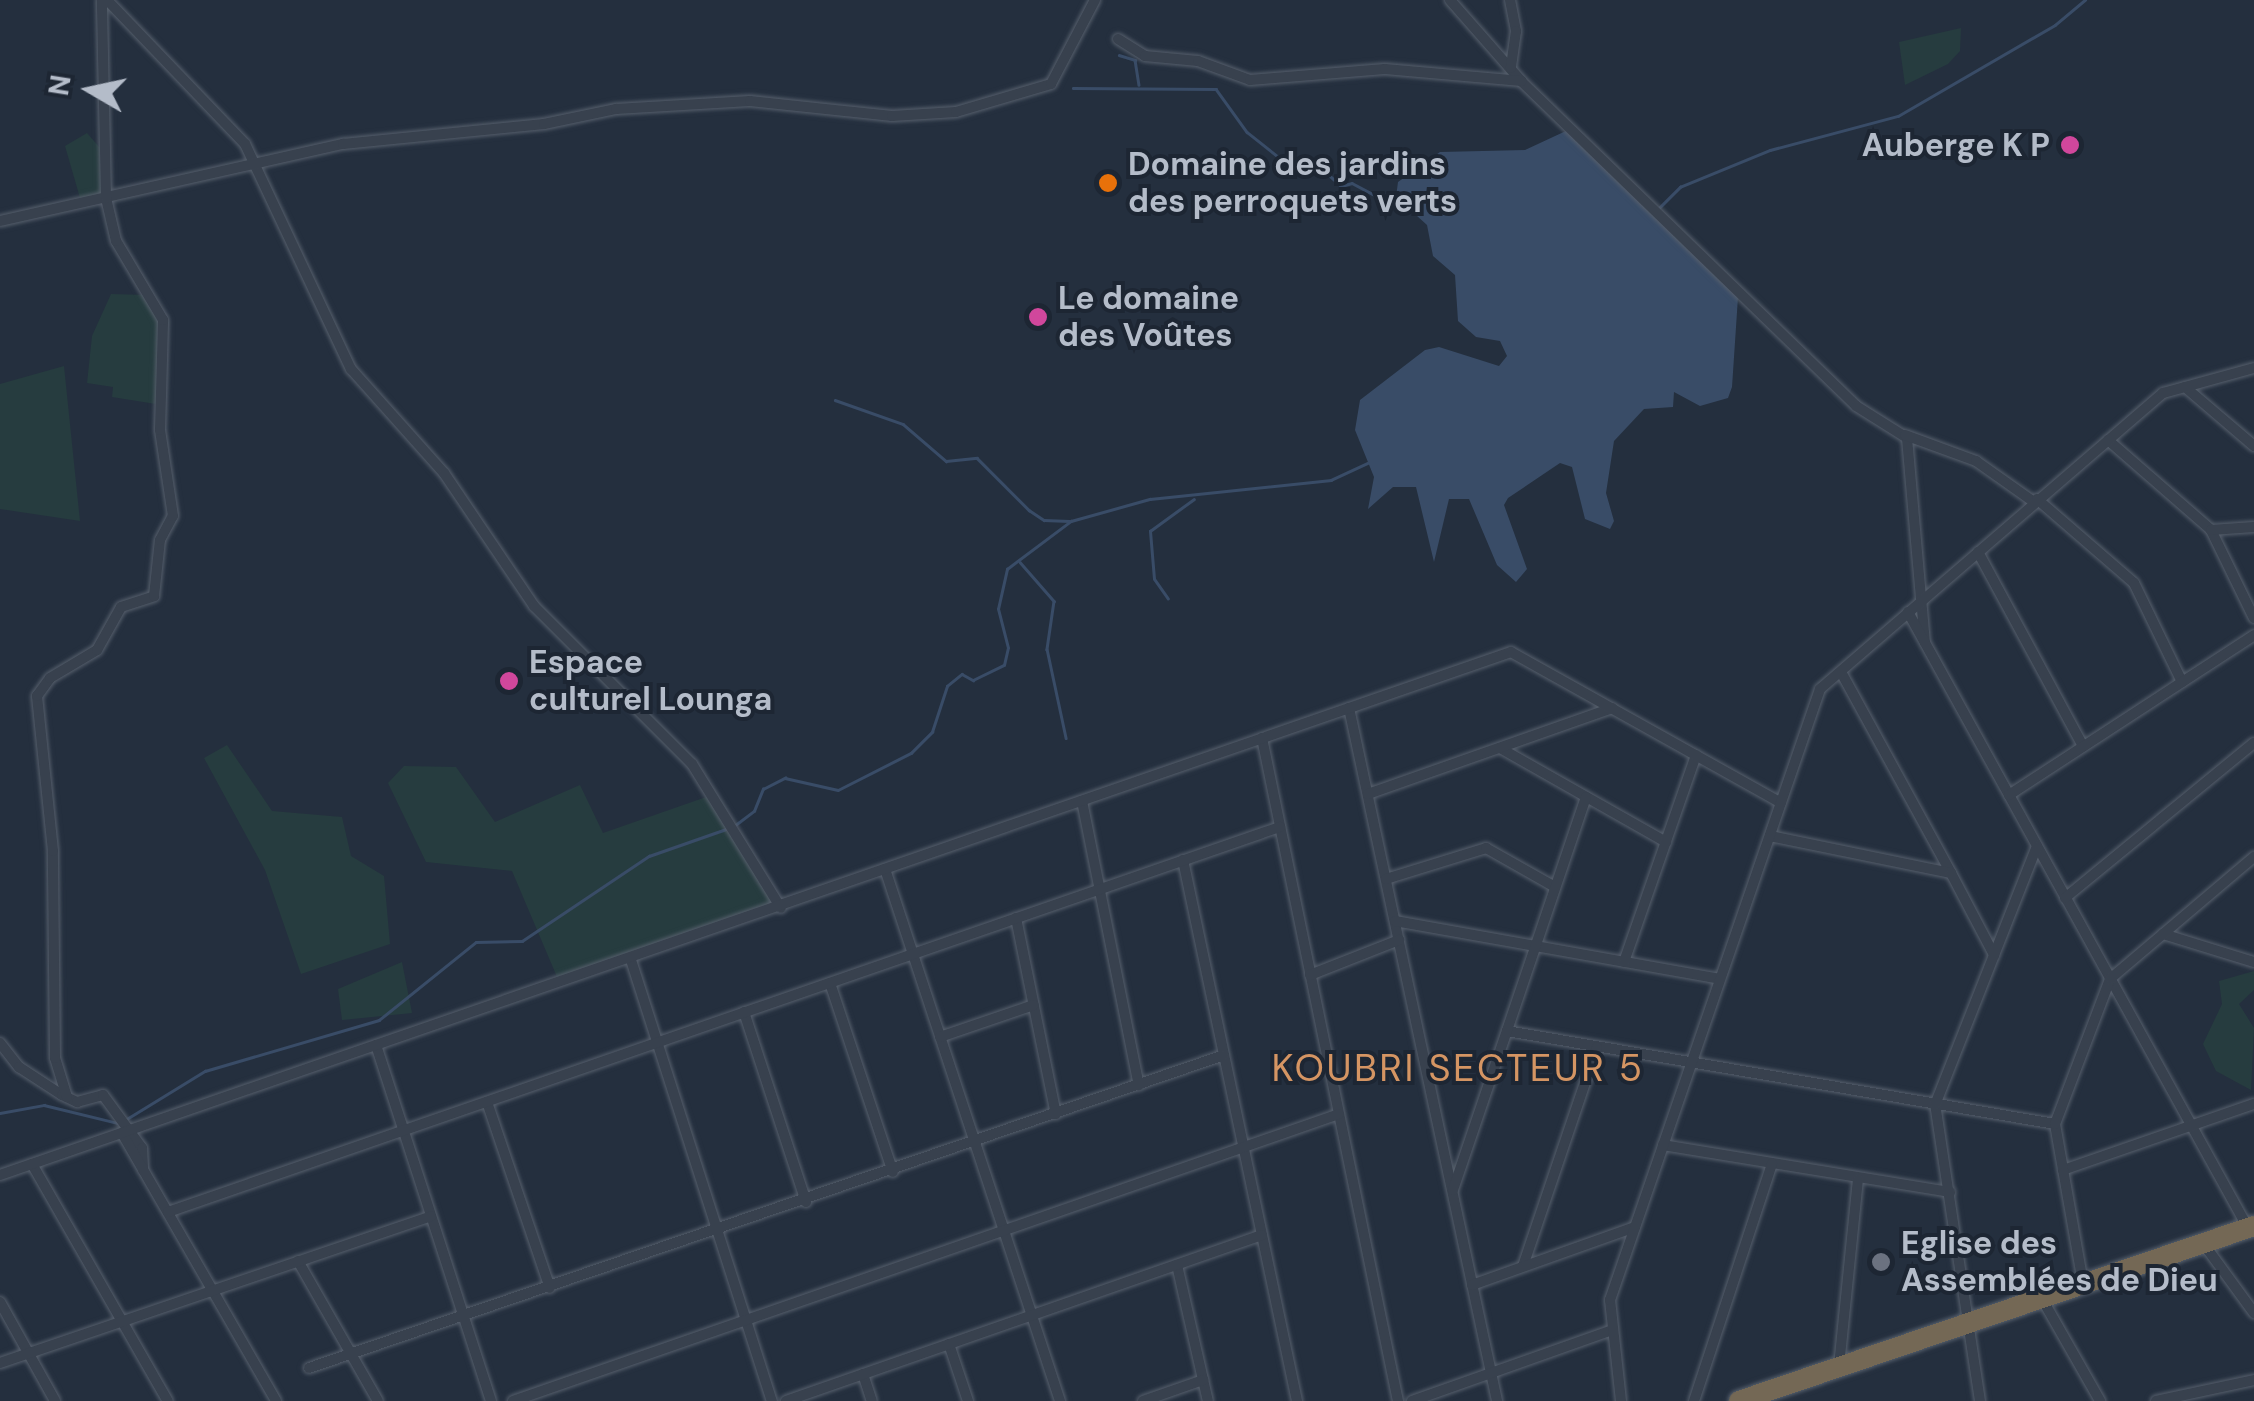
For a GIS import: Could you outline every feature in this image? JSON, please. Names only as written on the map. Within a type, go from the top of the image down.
[{"type":"highway","points":[[1740,1401],[2251,1226]]},
{"type":"street","points":[[105,0],[212,105],[257,164],[352,369],[444,474],[534,606],[692,764],[781,908]]},
{"type":"street","points":[[67,1098],[55,1058],[53,851],[37,696],[50,678],[98,650],[121,607],[154,596],[160,540],[173,516],[160,430],[163,320],[116,241],[106,198],[105,0]]},
{"type":"street","points":[[0,221],[380,138],[544,124],[616,109],[750,101],[892,116],[956,112],[1052,84],[1095,0]]},
{"type":"street","points":[[1450,0],[1522,82],[1856,406],[1904,435],[1976,461],[2036,501],[2134,583],[2182,682]]},
{"type":"street","points":[[1510,0],[1516,31],[1511,68]]},
{"type":"street","points":[[1118,39],[1145,56],[1198,60],[1250,80],[1385,68],[1522,82]]},
{"type":"street","points":[[1620,1401],[1610,1300],[1820,690],[2164,393],[2254,368]]},
{"type":"street","points":[[2185,387],[2254,446]]},
{"type":"street","points":[[1904,435],[1924,642]]},
{"type":"street","points":[[2108,440],[2211,530],[2254,618]]},
{"type":"street","points":[[2211,530],[2254,527]]},
{"type":"street","points":[[1978,552],[2084,746]]},
{"type":"street","points":[[1908,612],[2251,1226]]},
{"type":"street","points":[[2009,795],[2254,635]]},
{"type":"street","points":[[0,1175],[781,908],[1511,652],[1781,803]]},
{"type":"street","points":[[1840,672],[1994,955]]},
{"type":"street","points":[[1350,708],[1497,1401]]},
{"type":"street","points":[[1368,794],[1612,708]]},
{"type":"street","points":[[1262,738],[1398,1401]]},
{"type":"street","points":[[2066,898],[2254,742]]},
{"type":"street","points":[[1500,748],[1666,842]]},
{"type":"street","points":[[1624,962],[1696,755]]},
{"type":"street","points":[[1452,1191],[1586,796]]},
{"type":"street","points":[[1082,800],[1139,1085]]},
{"type":"street","points":[[168,1212],[1280,826]]},
{"type":"street","points":[[1770,836],[1950,873]]},
{"type":"street","points":[[1980,1401],[1935,1104],[2037,846]]},
{"type":"street","points":[[1386,879],[1486,848],[1555,887]]},
{"type":"street","points":[[2083,1283],[2055,1124],[2110,979],[2254,857]]},
{"type":"street","points":[[1184,860],[1297,1401]]},
{"type":"street","points":[[884,869],[1060,1401]]},
{"type":"street","points":[[2240,869],[2254,873]]},
{"type":"street","points":[[1016,918],[1056,1114]]},
{"type":"street","points":[[1395,922],[1720,980]]},
{"type":"street","points":[[2163,934],[2254,962]]},
{"type":"street","points":[[1310,974],[1399,940]]},
{"type":"street","points":[[630,960],[772,1401]]},
{"type":"street","points":[[830,982],[893,1172]]},
{"type":"street","points":[[940,1037],[1034,1004]]},
{"type":"street","points":[[744,1012],[806,1202]]},
{"type":"street","points":[[1506,1031],[2055,1124]]},
{"type":"street","points":[[0,1043],[19,1068],[67,1098],[86,1102],[102,1096],[276,1401]]},
{"type":"street","points":[[376,1045],[491,1401]]},
{"type":"street","points":[[1523,1266],[1597,1047]]},
{"type":"street","points":[[309,1368],[806,1202],[1224,1055]]},
{"type":"street","points":[[487,1102],[550,1288]]},
{"type":"street","points":[[2063,1170],[2254,1104]]},
{"type":"street","points":[[513,1401],[1339,1114]]},
{"type":"street","points":[[1663,1145],[1950,1192]]},
{"type":"street","points":[[32,1164],[168,1401]]},
{"type":"street","points":[[1694,1401],[1772,1164]]},
{"type":"street","points":[[1839,1366],[1858,1179]]},
{"type":"street","points":[[0,1364],[431,1216]]},
{"type":"street","points":[[1472,1284],[1636,1226]]},
{"type":"street","points":[[786,1401],[1262,1235]]},
{"type":"street","points":[[2203,1242],[2254,1313]]},
{"type":"street","points":[[298,1262],[378,1401]]},
{"type":"street","points":[[1178,1264],[1208,1401]]},
{"type":"street","points":[[2041,1298],[2100,1401]]},
{"type":"street","points":[[0,1302],[55,1401]]},
{"type":"street","points":[[1412,1401],[1613,1330]]},
{"type":"street","points":[[949,1344],[968,1401]]},
{"type":"street","points":[[863,1374],[872,1401]]},
{"type":"street","points":[[1143,1401],[1203,1380]]},
{"type":"street","points":[[2156,1401],[2194,1397],[2254,1380]]},
{"type":"green space","points":[[1961,28],[1960,51],[1948,64],[1905,85],[1899,42]]},
{"type":"green space","points":[[87,133],[101,149],[101,194],[80,198],[65,146]]},
{"type":"green space","points":[[111,294],[147,295],[163,320],[162,405],[112,397],[113,387],[87,383],[92,336]]},
{"type":"green space","points":[[64,366],[80,521],[0,509],[0,384]]},
{"type":"green space","points":[[227,745],[272,811],[342,817],[351,856],[384,876],[390,944],[301,974],[265,870],[204,758]]},
{"type":"green space","points":[[404,766],[456,767],[495,822],[580,785],[603,833],[709,796],[781,908],[560,984],[512,871],[426,862],[388,783]]},
{"type":"green space","points":[[402,962],[412,1013],[342,1020],[338,989]]},
{"type":"green space","points":[[2254,971],[2254,990],[2239,1004],[2254,1028],[2251,1090],[2216,1071],[2203,1044],[2222,1004],[2219,981]]},
{"type":"water","points":[[1568,130],[1738,297],[1732,387],[1728,398],[1700,406],[1674,392],[1673,407],[1644,409],[1614,441],[1606,493],[1614,521],[1610,529],[1585,519],[1572,467],[1560,463],[1508,498],[1504,505],[1527,569],[1516,582],[1497,565],[1469,499],[1449,499],[1434,562],[1416,487],[1393,487],[1368,509],[1374,477],[1355,430],[1360,400],[1425,350],[1439,347],[1499,366],[1507,356],[1500,341],[1476,337],[1458,321],[1455,275],[1433,256],[1427,225],[1396,197],[1398,182],[1440,152],[1525,150]]},
{"type":"waterway","points":[[1659,208],[1680,187],[1770,150],[1898,116],[2055,25],[2085,0]]},
{"type":"waterway","points":[[1119,55],[1135,60],[1139,85]]},
{"type":"waterway","points":[[1073,88],[1216,89],[1247,132],[1295,170],[1319,166],[1341,186],[1352,183],[1376,196],[1398,193]]},
{"type":"waterway","points":[[835,400],[903,424],[946,461],[977,458],[1029,510],[1044,520],[1069,521]]},
{"type":"waterway","points":[[734,826],[754,811],[763,789],[785,778],[838,790],[911,753],[932,732],[947,686],[962,674],[973,680],[1004,665],[1008,648],[998,609],[1007,569],[1071,521],[1150,499],[1331,480],[1367,463]]},
{"type":"waterway","points":[[1168,599],[1154,579],[1150,531],[1194,499]]},
{"type":"waterway","points":[[1020,562],[1054,601],[1047,649],[1066,738]]},
{"type":"waterway","points":[[125,1120],[205,1071],[379,1020],[476,942],[522,941],[649,856],[726,829]]},
{"type":"waterway","points":[[0,1113],[44,1105],[118,1123]]},
{"type":"place","name":"Auberge K P","points":[[2070,145]]},
{"type":"place","name":"Domaine des jardins des perroquets verts","points":[[1108,183]]},
{"type":"place","name":"Le domaine des Voûtes","points":[[1038,317]]},
{"type":"place","name":"Espace culturel Lounga","points":[[509,681]]},
{"type":"place","name":"Eglise des Assemblées de Dieu","points":[[1881,1262]]},
{"type":"district","name":"KOUBRI SECTEUR 5","points":[[1458,1069]]}]
